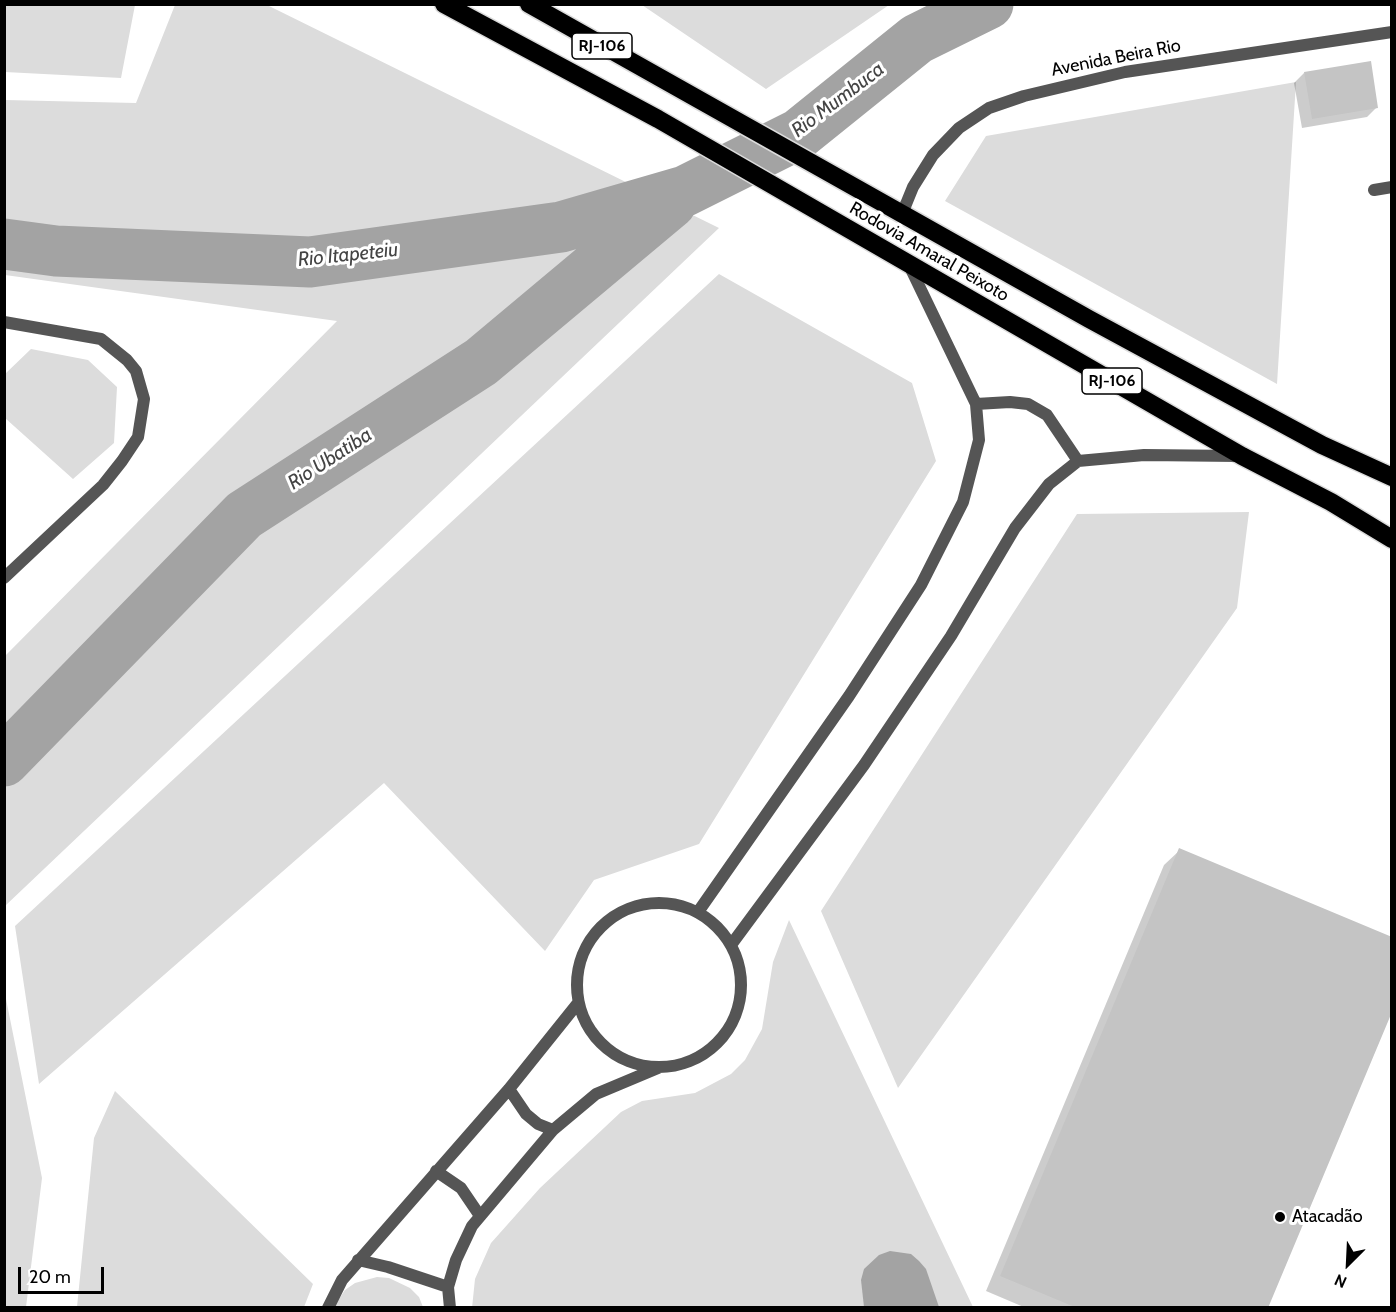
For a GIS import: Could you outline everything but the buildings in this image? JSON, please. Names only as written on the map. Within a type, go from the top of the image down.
[{"type":"highway","name":"Rodovia Amaral Peixoto","points":[[444,4],[658,119],[1242,456],[1331,502],[1392,539]]},
{"type":"highway","name":"Rodovia Amaral Peixoto","points":[[529,4],[1200,379],[1322,445],[1392,477]]},
{"type":"street","name":"Avenida Beira Rio","points":[[902,214],[913,187],[933,155],[959,128],[988,108],[1023,96],[1125,72],[1392,32]]},
{"type":"street","points":[[1374,190],[1392,187]]},
{"type":"street","points":[[698,912],[849,696],[921,585],[963,502],[979,440],[976,404],[908,264]]},
{"type":"street","points":[[4,322],[101,339],[127,360],[136,371],[144,399],[138,437],[122,461],[103,485],[4,578]]},
{"type":"street","points":[[976,404],[1010,402],[1028,404],[1047,416],[1078,461]]},
{"type":"street","points":[[731,945],[864,765],[951,636],[1015,528],[1049,484],[1078,461],[1144,455],[1242,456]]},
{"type":"street","points":[[450,1308],[448,1287],[456,1260],[480,1216],[553,1130],[596,1095],[658,1068],[683,1065],[705,1054],[723,1037],[736,1016],[741,993],[740,968],[731,945],[717,926],[698,912],[672,904],[645,904],[620,913],[599,929],[584,951],[577,977],[578,1003],[589,1029],[607,1049],[631,1063],[658,1068]]},
{"type":"street","points":[[328,1308],[342,1280],[358,1260],[509,1089],[578,1003]]},
{"type":"street","points":[[509,1089],[526,1114],[553,1130]]},
{"type":"street","points":[[436,1171],[461,1188],[480,1216]]},
{"type":"street","points":[[358,1260],[388,1267],[448,1287]]},
{"type":"shaded area","points":[[4,5],[135,5],[121,78],[5,72]]},
{"type":"shaded area","points":[[175,5],[267,5],[719,228],[5,906],[5,656],[337,321],[5,275],[5,100],[136,103]]},
{"type":"shaded area","points":[[642,5],[889,5],[766,89]]},
{"type":"shaded area","points":[[1296,82],[1277,384],[945,201],[986,136]]},
{"type":"shaded area","points":[[719,274],[912,383],[936,461],[699,844],[594,880],[545,951],[384,783],[39,1084],[15,926]]},
{"type":"shaded area","points":[[31,349],[88,360],[117,387],[114,443],[73,479],[5,418],[5,374]]},
{"type":"shaded area","points":[[1249,512],[1237,608],[898,1088],[821,911],[1077,514]]},
{"type":"shaded area","points":[[789,920],[973,1307],[472,1308],[475,1279],[491,1243],[540,1188],[621,1112],[642,1101],[695,1093],[731,1074],[745,1060],[762,1029],[773,962]]},
{"type":"shaded area","points":[[4,989],[42,1178],[26,1307],[5,1307]]},
{"type":"shaded area","points":[[115,1091],[313,1284],[304,1307],[77,1307],[94,1138]]},
{"type":"shaded area","points":[[890,1251],[911,1254],[926,1269],[939,1307],[864,1307],[861,1280],[864,1269],[879,1255]]},
{"type":"shaded area","points":[[377,1277],[389,1278],[410,1288],[419,1297],[423,1307],[333,1308],[345,1290],[355,1283]]},
{"type":"waterway","name":"Rio Itapeteiu","points":[[4,244],[56,251],[310,262],[561,227],[685,191],[799,134],[917,39],[988,4]]},
{"type":"waterway","name":"Rio Ubatiba","points":[[4,761],[244,515],[481,362],[671,203]]},
{"type":"place","name":"Atacadão","points":[[1280,1217]]},
{"type":"water label","name":"Rio Mumbuca","points":[[838,100]]}]
